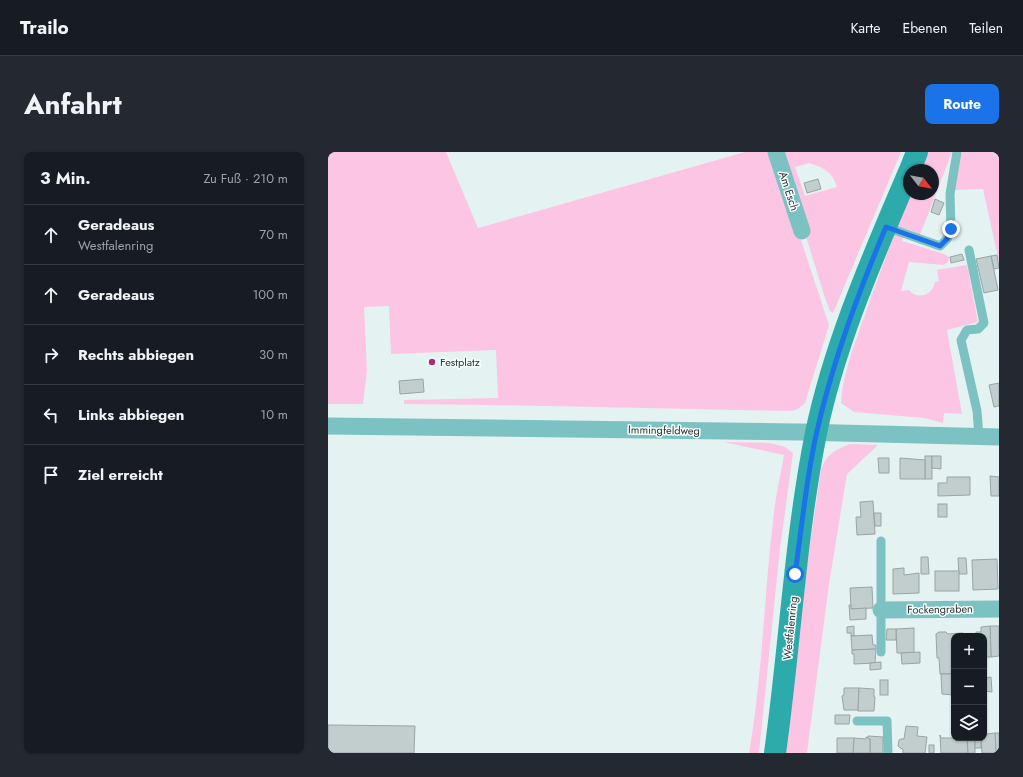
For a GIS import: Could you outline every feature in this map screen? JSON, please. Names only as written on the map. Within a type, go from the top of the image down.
[{"type":"street","name":"Am Esch","points":[[776,152],[802,231]]},
{"type":"street","name":"Westfalenring","points":[[912,164],[917,152]]},
{"type":"street","name":"Westfalenring","points":[[775,753],[783,693],[795,574],[816,432],[835,363],[860,286],[903,186]]},
{"type":"street","name":"Immingfeldweg","points":[[328,426],[816,432],[999,437]]},
{"type":"street","name":"Fockengraben","points":[[881,610],[999,609]]},
{"type":"lane","points":[[886,227],[940,246],[947,239],[951,229],[950,194],[957,152]]},
{"type":"lane","points":[[969,250],[984,323],[978,329],[967,330],[961,340],[977,411],[979,436]]},
{"type":"lane","points":[[881,541],[881,652]]},
{"type":"lane","points":[[857,721],[887,721],[888,753]]},
{"type":"shaded area","points":[[328,152],[446,152],[478,228],[745,152],[772,152],[829,325],[805,403],[798,409],[791,411],[404,404],[404,400],[498,398],[496,350],[391,354],[389,306],[364,307],[367,370],[363,404],[328,404]]},
{"type":"shaded area","points":[[780,152],[901,152],[833,313],[830,311]],"holes":[[[809,163],[827,171],[833,177],[837,187],[805,196],[795,167]]]},
{"type":"shaded area","points":[[927,152],[952,152],[939,186],[939,164],[922,164]]},
{"type":"shaded area","points":[[962,152],[999,152],[999,262],[983,189],[954,190],[956,171]]},
{"type":"shaded area","points":[[908,200],[933,200],[920,235],[907,229],[902,241],[944,254],[949,257],[948,262],[944,265],[909,262],[901,291],[909,290],[916,295],[924,295],[931,291],[935,282],[939,281],[937,270],[967,265],[978,322],[947,330],[962,414],[944,413],[943,423],[924,418],[854,412],[841,403],[846,372],[852,351]]},
{"type":"shaded area","points":[[724,442],[770,443],[785,447],[793,453],[780,548],[759,753],[749,753],[754,723],[774,512],[784,455]]},
{"type":"shaded area","points":[[850,444],[878,445],[847,474],[829,584],[807,753],[782,753],[798,627],[821,469],[826,459],[832,453]]},
{"type":"building","points":[[818,179],[821,189],[807,193],[804,183]]},
{"type":"building","points":[[935,200],[944,203],[939,215],[931,212]]},
{"type":"building","points":[[962,254],[964,260],[951,263],[950,257]]},
{"type":"building","points":[[997,255],[999,268],[994,269],[991,256]]},
{"type":"building","points":[[991,256],[998,290],[984,293],[976,259]]},
{"type":"building","points":[[423,379],[424,392],[400,394],[399,381]]},
{"type":"building","points":[[999,383],[999,406],[994,407],[989,385]]},
{"type":"building","points":[[925,456],[932,456],[932,479],[925,479]]},
{"type":"building","points":[[932,456],[941,456],[941,469],[932,468]]},
{"type":"building","points":[[878,458],[889,458],[889,473],[879,473]]},
{"type":"building","points":[[900,458],[925,460],[925,479],[900,479]]},
{"type":"building","points":[[990,476],[999,477],[999,496],[991,496]]},
{"type":"building","points":[[947,477],[970,477],[970,495],[938,496],[938,483],[947,483]]},
{"type":"building","points":[[873,501],[875,534],[857,535],[856,517],[861,517],[860,502]]},
{"type":"building","points":[[938,504],[947,504],[947,517],[938,517]]},
{"type":"building","points":[[874,513],[881,513],[881,526],[875,526]]},
{"type":"building","points":[[921,557],[928,557],[929,574],[921,574]]},
{"type":"building","points":[[958,558],[966,558],[967,574],[959,574]]},
{"type":"building","points":[[997,559],[998,589],[973,590],[972,560]]},
{"type":"building","points":[[904,568],[904,575],[919,573],[919,593],[893,594],[893,569]]},
{"type":"building","points":[[935,571],[959,571],[959,591],[935,591]]},
{"type":"building","points":[[872,587],[873,608],[851,609],[850,588]]},
{"type":"building","points":[[849,605],[851,605],[851,609],[866,608],[866,619],[850,620]]},
{"type":"building","points":[[854,626],[854,636],[851,636],[851,633],[847,633],[847,627]]},
{"type":"building","points":[[990,626],[999,626],[999,656],[991,657]]},
{"type":"building","points":[[990,626],[991,657],[987,657],[987,633],[976,633],[981,632],[981,627]]},
{"type":"building","points":[[914,628],[914,653],[897,653],[896,629]]},
{"type":"building","points":[[887,629],[896,629],[896,640],[886,640]]},
{"type":"building","points":[[939,632],[951,634],[951,674],[940,674],[939,658],[937,658],[936,634]]},
{"type":"building","points":[[872,635],[873,645],[876,645],[876,649],[852,650],[851,636]]},
{"type":"building","points":[[876,649],[875,663],[854,664],[854,654],[852,654],[852,650]]},
{"type":"building","points":[[920,652],[920,663],[902,664],[901,653]]},
{"type":"building","points":[[881,662],[881,669],[870,670],[870,663]]},
{"type":"building","points":[[941,674],[951,674],[951,695],[942,694]]},
{"type":"building","points":[[991,677],[992,692],[987,691],[987,678]]},
{"type":"building","points":[[880,680],[888,680],[888,695],[880,695]]},
{"type":"building","points":[[844,688],[859,688],[858,711],[844,710],[842,696],[844,695]]},
{"type":"building","points":[[859,688],[874,689],[874,711],[858,711]]},
{"type":"building","points":[[835,715],[850,715],[849,724],[835,724]]},
{"type":"building","points":[[328,725],[415,726],[414,753],[328,753]]},
{"type":"building","points":[[906,726],[918,727],[917,736],[927,737],[925,753],[903,753],[903,749],[898,746],[899,740],[904,739]]},
{"type":"building","points":[[995,733],[999,733],[999,753],[996,753]]},
{"type":"building","points":[[995,733],[996,753],[982,753],[981,741],[987,741],[987,734]]},
{"type":"building","points":[[940,735],[941,738],[951,738],[951,741],[967,741],[968,753],[941,753]]},
{"type":"building","points":[[868,736],[883,737],[883,753],[870,753],[870,739],[867,739]]},
{"type":"building","points":[[866,737],[870,739],[870,753],[853,753],[854,738],[866,739]]},
{"type":"building","points":[[837,738],[854,738],[853,753],[837,753]]},
{"type":"building","points":[[967,741],[975,741],[975,753],[968,753]]},
{"type":"building","points":[[975,741],[981,741],[981,748],[975,748]]},
{"type":"building","points":[[929,745],[934,745],[934,753],[929,753]]},
{"type":"place","name":"Festplatz","points":[[432,362]]},
{"type":"route","points":[[795,574],[816,432],[824,401],[860,286],[886,227],[925,242],[940,246],[947,239],[951,229]]}]
